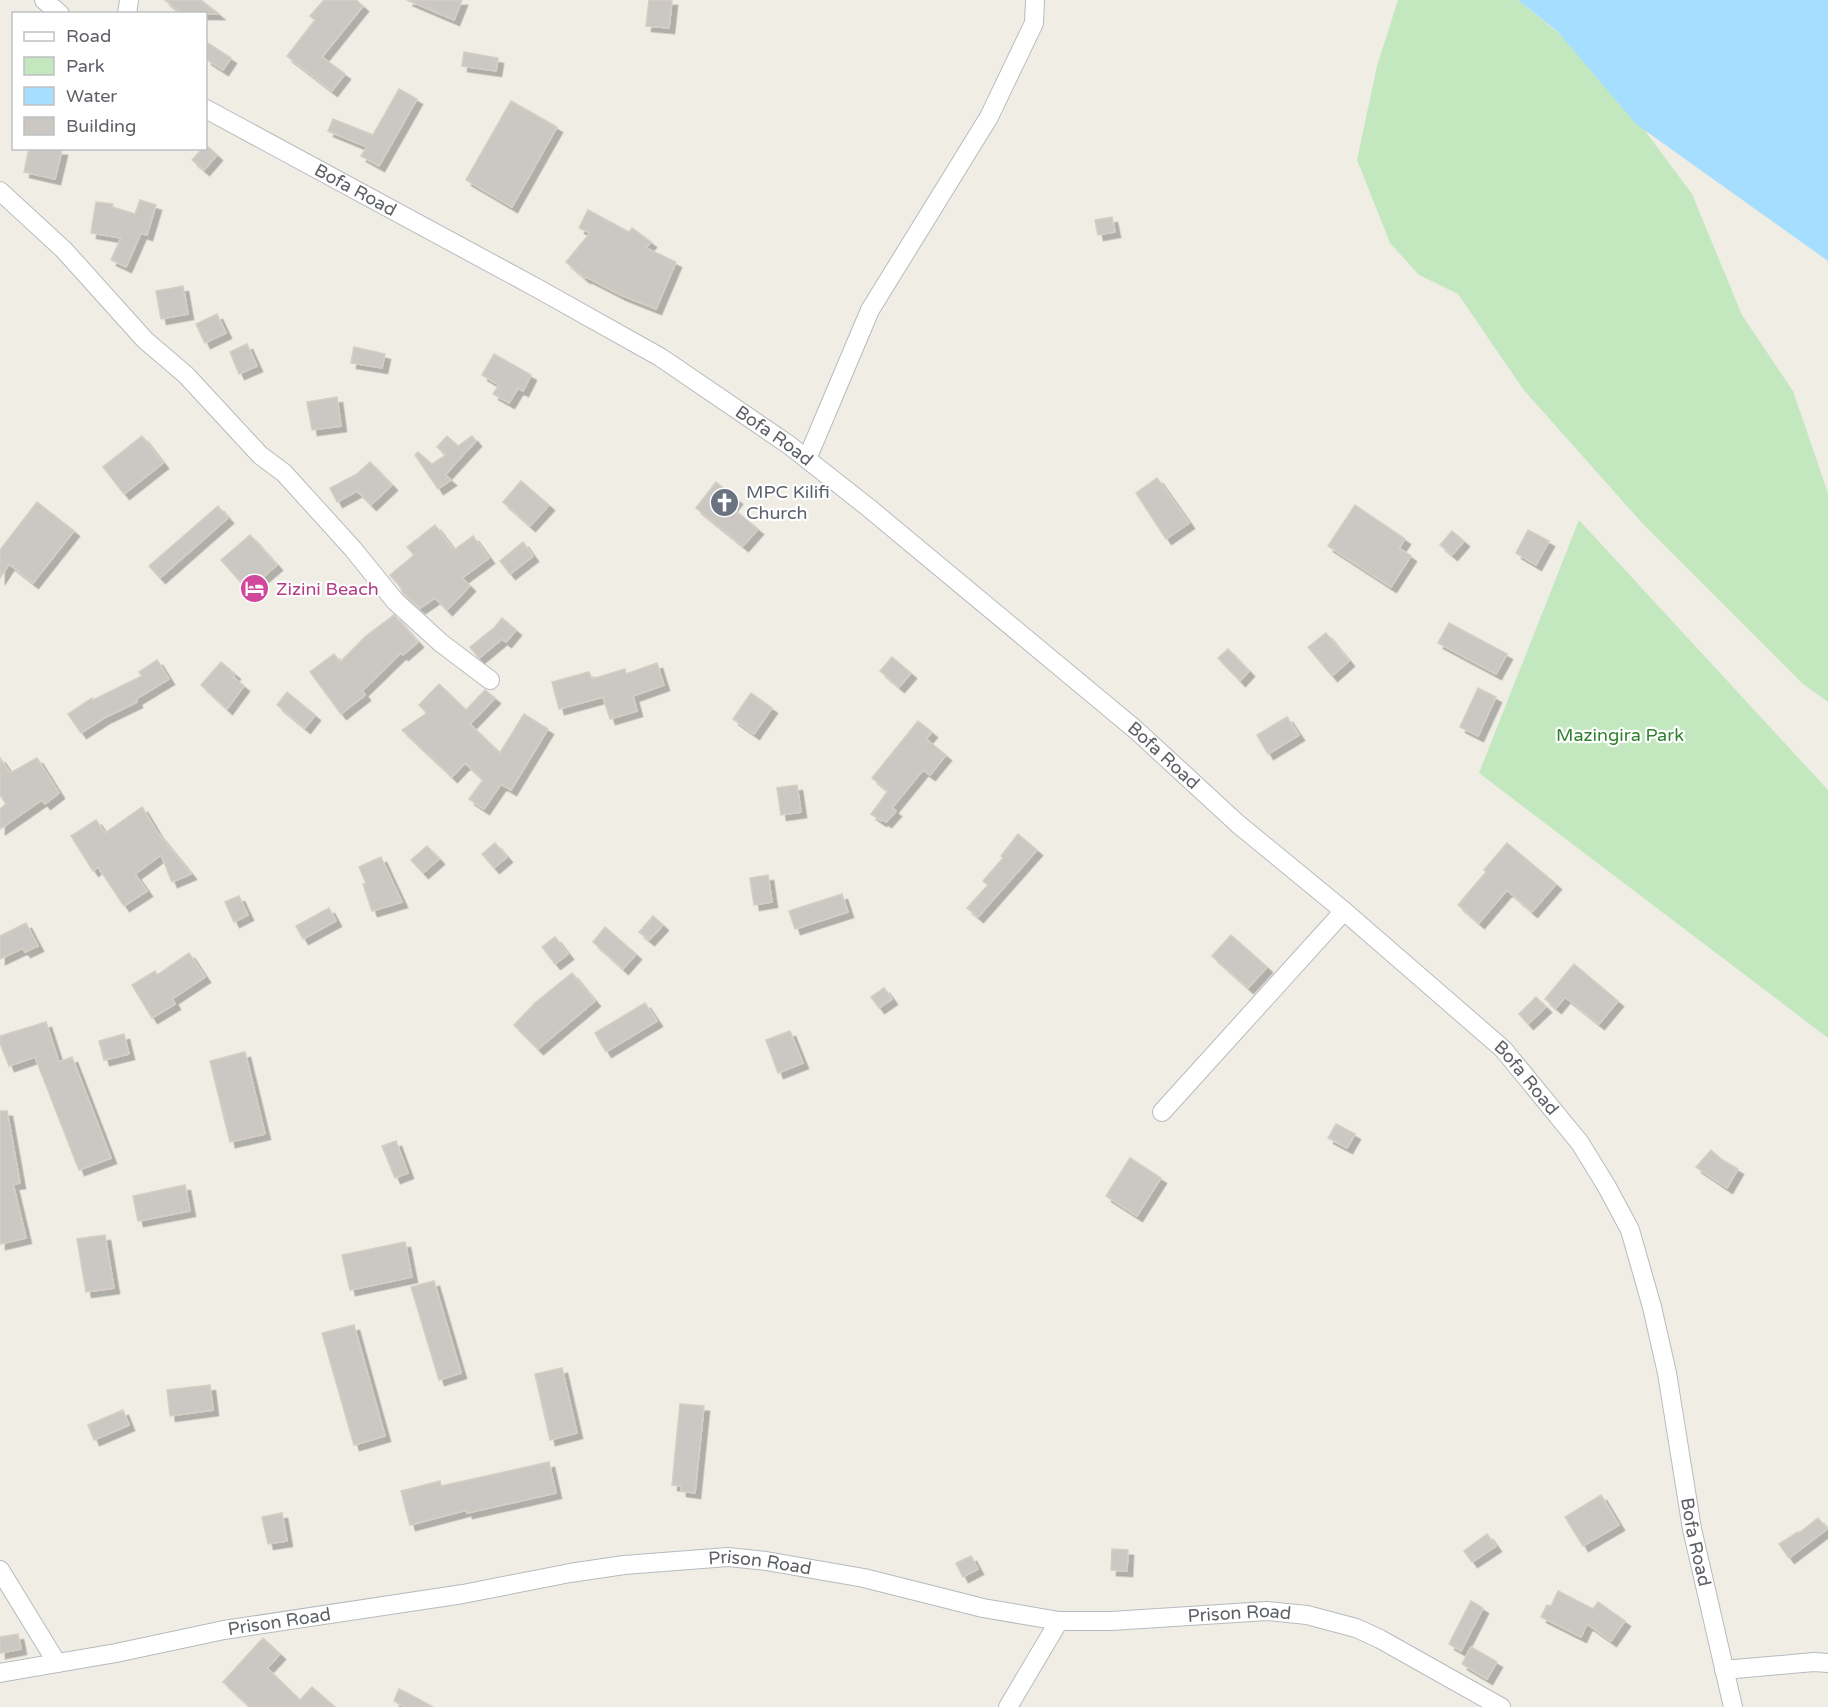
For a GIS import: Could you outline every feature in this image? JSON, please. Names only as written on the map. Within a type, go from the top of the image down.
[{"type":"street","points":[[44,0],[58,12]]},
{"type":"street","points":[[807,459],[870,310],[989,117],[1034,23],[1035,0]]},
{"type":"street","name":"Bofa Road","points":[[207,110],[441,235],[660,357],[807,459],[1136,730],[1238,824],[1344,911],[1503,1049],[1580,1143],[1630,1230],[1652,1307],[1667,1373],[1692,1529],[1733,1707]]},
{"type":"street","points":[[0,190],[64,250],[145,340],[186,375],[260,455],[284,473],[353,549],[395,601],[441,643],[490,680]]},
{"type":"street","points":[[1162,1112],[1344,911]]},
{"type":"street","name":"Prison Road","points":[[0,1673],[224,1630],[463,1594],[570,1573],[624,1565],[728,1557],[766,1561],[864,1578],[983,1608],[1059,1621],[1111,1621],[1267,1611],[1307,1615],[1356,1628],[1380,1639],[1501,1707]]},
{"type":"street","points":[[0,1570],[57,1663]]},
{"type":"street","points":[[1008,1707],[1059,1621]]},
{"type":"street","points":[[1724,1670],[1814,1662],[1828,1663]]},
{"type":"green space","points":[[1398,0],[1518,0],[1594,62],[1692,194],[1742,315],[1793,391],[1828,493],[1828,702],[1803,684],[1642,523],[1523,389],[1458,294],[1419,275],[1390,243],[1357,160],[1377,66]]},
{"type":"green space","name":"Mazingira Park","points":[[1579,520],[1828,790],[1828,1038],[1479,773]]},
{"type":"water","points":[[1518,0],[1828,0],[1828,261],[1636,124],[1558,32]]},
{"type":"building","points":[[165,0],[201,0],[219,14],[207,14],[207,12],[180,12]]},
{"type":"building","points":[[324,0],[356,0],[363,6],[322,57],[345,74],[332,91],[287,56],[315,20],[310,16]]},
{"type":"building","points":[[407,0],[462,0],[454,20]]},
{"type":"building","points":[[649,0],[672,0],[669,28],[646,26]]},
{"type":"building","points":[[207,43],[231,58],[223,70],[207,60]]},
{"type":"building","points":[[464,52],[498,58],[496,71],[462,66]]},
{"type":"building","points":[[399,89],[417,99],[379,166],[361,156],[367,147],[328,131],[333,119],[373,135]]},
{"type":"building","points":[[511,101],[557,127],[512,207],[466,180]]},
{"type":"building","points":[[207,146],[217,155],[204,170],[192,160],[201,150],[207,150]]},
{"type":"building","points":[[29,150],[62,150],[55,179],[24,172]]},
{"type":"building","points":[[140,200],[156,205],[147,235],[141,233],[126,267],[111,260],[121,238],[91,233],[96,202],[113,204],[112,207],[135,214]]},
{"type":"building","points":[[588,210],[629,232],[632,228],[651,242],[646,248],[676,262],[656,309],[585,278],[566,262],[590,233],[579,228]]},
{"type":"building","points":[[1112,217],[1115,232],[1098,235],[1095,220]]},
{"type":"building","points":[[183,286],[188,314],[161,319],[156,291]]},
{"type":"building","points":[[217,314],[226,333],[205,343],[196,324]]},
{"type":"building","points":[[247,344],[257,366],[239,374],[230,352]]},
{"type":"building","points":[[354,347],[385,354],[382,368],[351,363]]},
{"type":"building","points":[[494,354],[531,375],[523,391],[518,388],[509,403],[493,394],[499,385],[482,375]]},
{"type":"building","points":[[337,397],[341,426],[312,430],[307,402]]},
{"type":"building","points":[[142,436],[163,463],[124,494],[103,467]]},
{"type":"building","points":[[447,436],[458,446],[472,436],[476,441],[445,475],[451,480],[438,489],[415,455],[418,452],[432,464],[446,455],[437,447]]},
{"type":"building","points":[[370,462],[392,485],[371,505],[357,491],[337,502],[330,488],[357,474]]},
{"type":"building","points":[[1157,478],[1189,523],[1166,539],[1136,493]]},
{"type":"building","points":[[521,481],[549,505],[530,526],[503,502]]},
{"type":"building","points":[[716,482],[737,499],[731,507],[758,529],[743,546],[696,508]]},
{"type":"building","points":[[37,502],[74,531],[33,583],[9,564],[0,578],[0,550]]},
{"type":"building","points":[[1355,505],[1405,539],[1399,548],[1411,556],[1391,587],[1328,546]]},
{"type":"building","points":[[218,506],[228,518],[160,578],[149,566]]},
{"type":"building","points":[[435,525],[454,550],[473,536],[489,558],[462,578],[470,586],[447,610],[435,598],[420,608],[403,593],[390,575],[414,555],[407,547]]},
{"type":"building","points":[[1528,530],[1549,541],[1536,565],[1516,553]]},
{"type":"building","points":[[1452,531],[1464,541],[1452,555],[1440,545]]},
{"type":"building","points":[[250,535],[277,565],[248,590],[221,560]]},
{"type":"building","points":[[523,542],[533,556],[510,574],[500,561]]},
{"type":"building","points":[[394,615],[418,642],[403,655],[401,653],[362,691],[365,695],[341,714],[310,672],[334,654],[340,662],[366,636]]},
{"type":"building","points":[[502,618],[516,630],[506,642],[502,639],[479,658],[470,647],[495,627]]},
{"type":"building","points":[[1449,623],[1507,654],[1496,674],[1438,643]]},
{"type":"building","points":[[1326,633],[1349,661],[1332,676],[1308,647]]},
{"type":"building","points":[[1228,649],[1249,671],[1240,681],[1218,658]]},
{"type":"building","points":[[892,657],[911,673],[899,687],[880,671]]},
{"type":"building","points":[[157,660],[169,679],[136,699],[137,702],[104,718],[81,733],[68,714],[92,698],[93,700],[142,676],[139,672]]},
{"type":"building","points":[[221,662],[235,674],[233,677],[244,686],[227,709],[201,685]]},
{"type":"building","points":[[657,663],[664,685],[633,696],[637,711],[610,719],[603,697],[559,709],[552,682],[589,672],[592,679],[625,669],[626,674]]},
{"type":"building","points":[[439,684],[466,710],[485,690],[495,698],[470,724],[500,753],[524,714],[548,729],[511,790],[501,784],[484,809],[469,799],[483,780],[465,763],[452,777],[402,730],[427,713],[419,705]]},
{"type":"building","points":[[1478,688],[1496,697],[1478,736],[1460,727]]},
{"type":"building","points":[[287,692],[315,715],[305,728],[277,705]]},
{"type":"building","points":[[751,693],[772,708],[754,734],[733,719]]},
{"type":"building","points":[[1287,717],[1299,735],[1268,754],[1257,735]]},
{"type":"building","points":[[918,721],[932,732],[926,739],[946,755],[930,775],[923,770],[892,808],[896,811],[886,822],[882,819],[881,821],[871,814],[888,791],[872,778]]},
{"type":"building","points":[[0,758],[10,773],[37,758],[59,793],[45,804],[42,800],[0,829],[0,809],[6,804],[0,795]]},
{"type":"building","points":[[797,785],[801,812],[781,815],[777,788]]},
{"type":"building","points":[[142,807],[157,832],[191,874],[172,882],[161,855],[135,874],[147,891],[124,906],[98,867],[93,871],[71,836],[96,820],[105,833]]},
{"type":"building","points":[[1018,834],[1037,850],[978,917],[967,908],[988,885],[983,881],[1003,858],[1001,856]]},
{"type":"building","points":[[495,843],[507,857],[494,868],[482,854]]},
{"type":"building","points":[[1507,843],[1556,884],[1532,912],[1507,890],[1479,923],[1458,905]]},
{"type":"building","points":[[427,846],[439,859],[423,873],[411,860]]},
{"type":"building","points":[[381,857],[402,902],[372,911],[363,884],[366,883],[359,867]]},
{"type":"building","points":[[768,875],[772,902],[754,905],[750,878]]},
{"type":"building","points":[[842,894],[848,912],[795,929],[789,911]]},
{"type":"building","points":[[239,896],[248,915],[234,922],[225,902]]},
{"type":"building","points":[[329,908],[336,921],[303,939],[296,926]]},
{"type":"building","points":[[653,916],[663,925],[649,940],[639,932]]},
{"type":"building","points":[[26,923],[38,946],[25,952],[23,948],[0,959],[0,936]]},
{"type":"building","points":[[605,927],[636,954],[623,969],[593,942]]},
{"type":"building","points":[[1231,935],[1267,967],[1248,988],[1212,956]]},
{"type":"building","points":[[555,937],[568,954],[555,964],[542,947]]},
{"type":"building","points":[[189,953],[205,977],[172,999],[175,1004],[152,1018],[132,985],[155,971],[157,975]]},
{"type":"building","points":[[1574,964],[1618,1001],[1599,1024],[1565,997],[1556,1008],[1545,999]]},
{"type":"building","points":[[572,973],[595,1001],[538,1049],[514,1025],[535,1003]]},
{"type":"building","points":[[884,988],[892,999],[879,1008],[871,997]]},
{"type":"building","points":[[1536,997],[1546,1007],[1528,1024],[1519,1014]]},
{"type":"building","points":[[645,1003],[657,1021],[606,1052],[595,1033]]},
{"type":"building","points":[[46,1022],[59,1062],[72,1057],[111,1158],[79,1170],[35,1057],[9,1066],[0,1043],[0,1036]]},
{"type":"building","points":[[790,1031],[803,1063],[778,1073],[766,1040]]},
{"type":"building","points":[[124,1034],[129,1054],[104,1060],[99,1041]]},
{"type":"building","points":[[245,1052],[265,1134],[230,1142],[210,1061]]},
{"type":"building","points":[[0,1111],[7,1111],[20,1183],[13,1184],[26,1238],[0,1244]]},
{"type":"building","points":[[1336,1124],[1355,1134],[1347,1148],[1328,1138]]},
{"type":"building","points":[[396,1141],[408,1173],[395,1178],[382,1146]]},
{"type":"building","points":[[1711,1150],[1738,1169],[1727,1188],[1696,1167]]},
{"type":"building","points":[[1130,1158],[1161,1178],[1137,1216],[1106,1196]]},
{"type":"building","points":[[185,1185],[190,1211],[138,1221],[133,1196]]},
{"type":"building","points":[[105,1235],[114,1288],[86,1292],[77,1239]]},
{"type":"building","points":[[405,1242],[412,1277],[350,1290],[342,1255]]},
{"type":"building","points":[[434,1281],[461,1373],[439,1380],[411,1287]]},
{"type":"building","points":[[354,1325],[385,1436],[354,1445],[322,1333]]},
{"type":"building","points":[[562,1368],[577,1433],[550,1440],[535,1374]]},
{"type":"building","points":[[210,1385],[213,1410],[170,1416],[167,1390]]},
{"type":"building","points":[[680,1404],[704,1406],[695,1493],[681,1491],[681,1486],[672,1485]]},
{"type":"building","points":[[123,1410],[129,1425],[94,1440],[88,1425]]},
{"type":"building","points":[[549,1462],[556,1493],[467,1513],[467,1510],[410,1525],[401,1491],[440,1481],[441,1486]]},
{"type":"building","points":[[1601,1495],[1619,1525],[1583,1546],[1565,1517]]},
{"type":"building","points":[[282,1513],[287,1541],[268,1544],[262,1517]]},
{"type":"building","points":[[1818,1518],[1827,1529],[1789,1558],[1779,1544],[1799,1533]]},
{"type":"building","points":[[1487,1534],[1496,1546],[1472,1562],[1464,1551]]},
{"type":"building","points":[[1112,1549],[1128,1550],[1127,1571],[1111,1570]]},
{"type":"building","points":[[971,1556],[978,1569],[963,1577],[956,1563]]},
{"type":"building","points":[[1558,1591],[1593,1609],[1598,1602],[1625,1621],[1611,1641],[1587,1624],[1581,1637],[1541,1617],[1547,1605],[1551,1606]]},
{"type":"building","points":[[1471,1601],[1483,1608],[1461,1651],[1449,1644]]},
{"type":"building","points":[[18,1634],[21,1649],[0,1653],[0,1637]]},
{"type":"building","points":[[263,1638],[280,1654],[267,1668],[300,1700],[312,1687],[335,1707],[250,1707],[223,1682]]},
{"type":"building","points":[[1471,1647],[1497,1662],[1487,1679],[1462,1664]]},
{"type":"building","points":[[399,1689],[433,1707],[404,1707],[394,1701]]},
{"type":"place","name":"MPC Kilifi Church","points":[[725,502]]},
{"type":"place","name":"Zizini Beach","points":[[255,589]]}]
